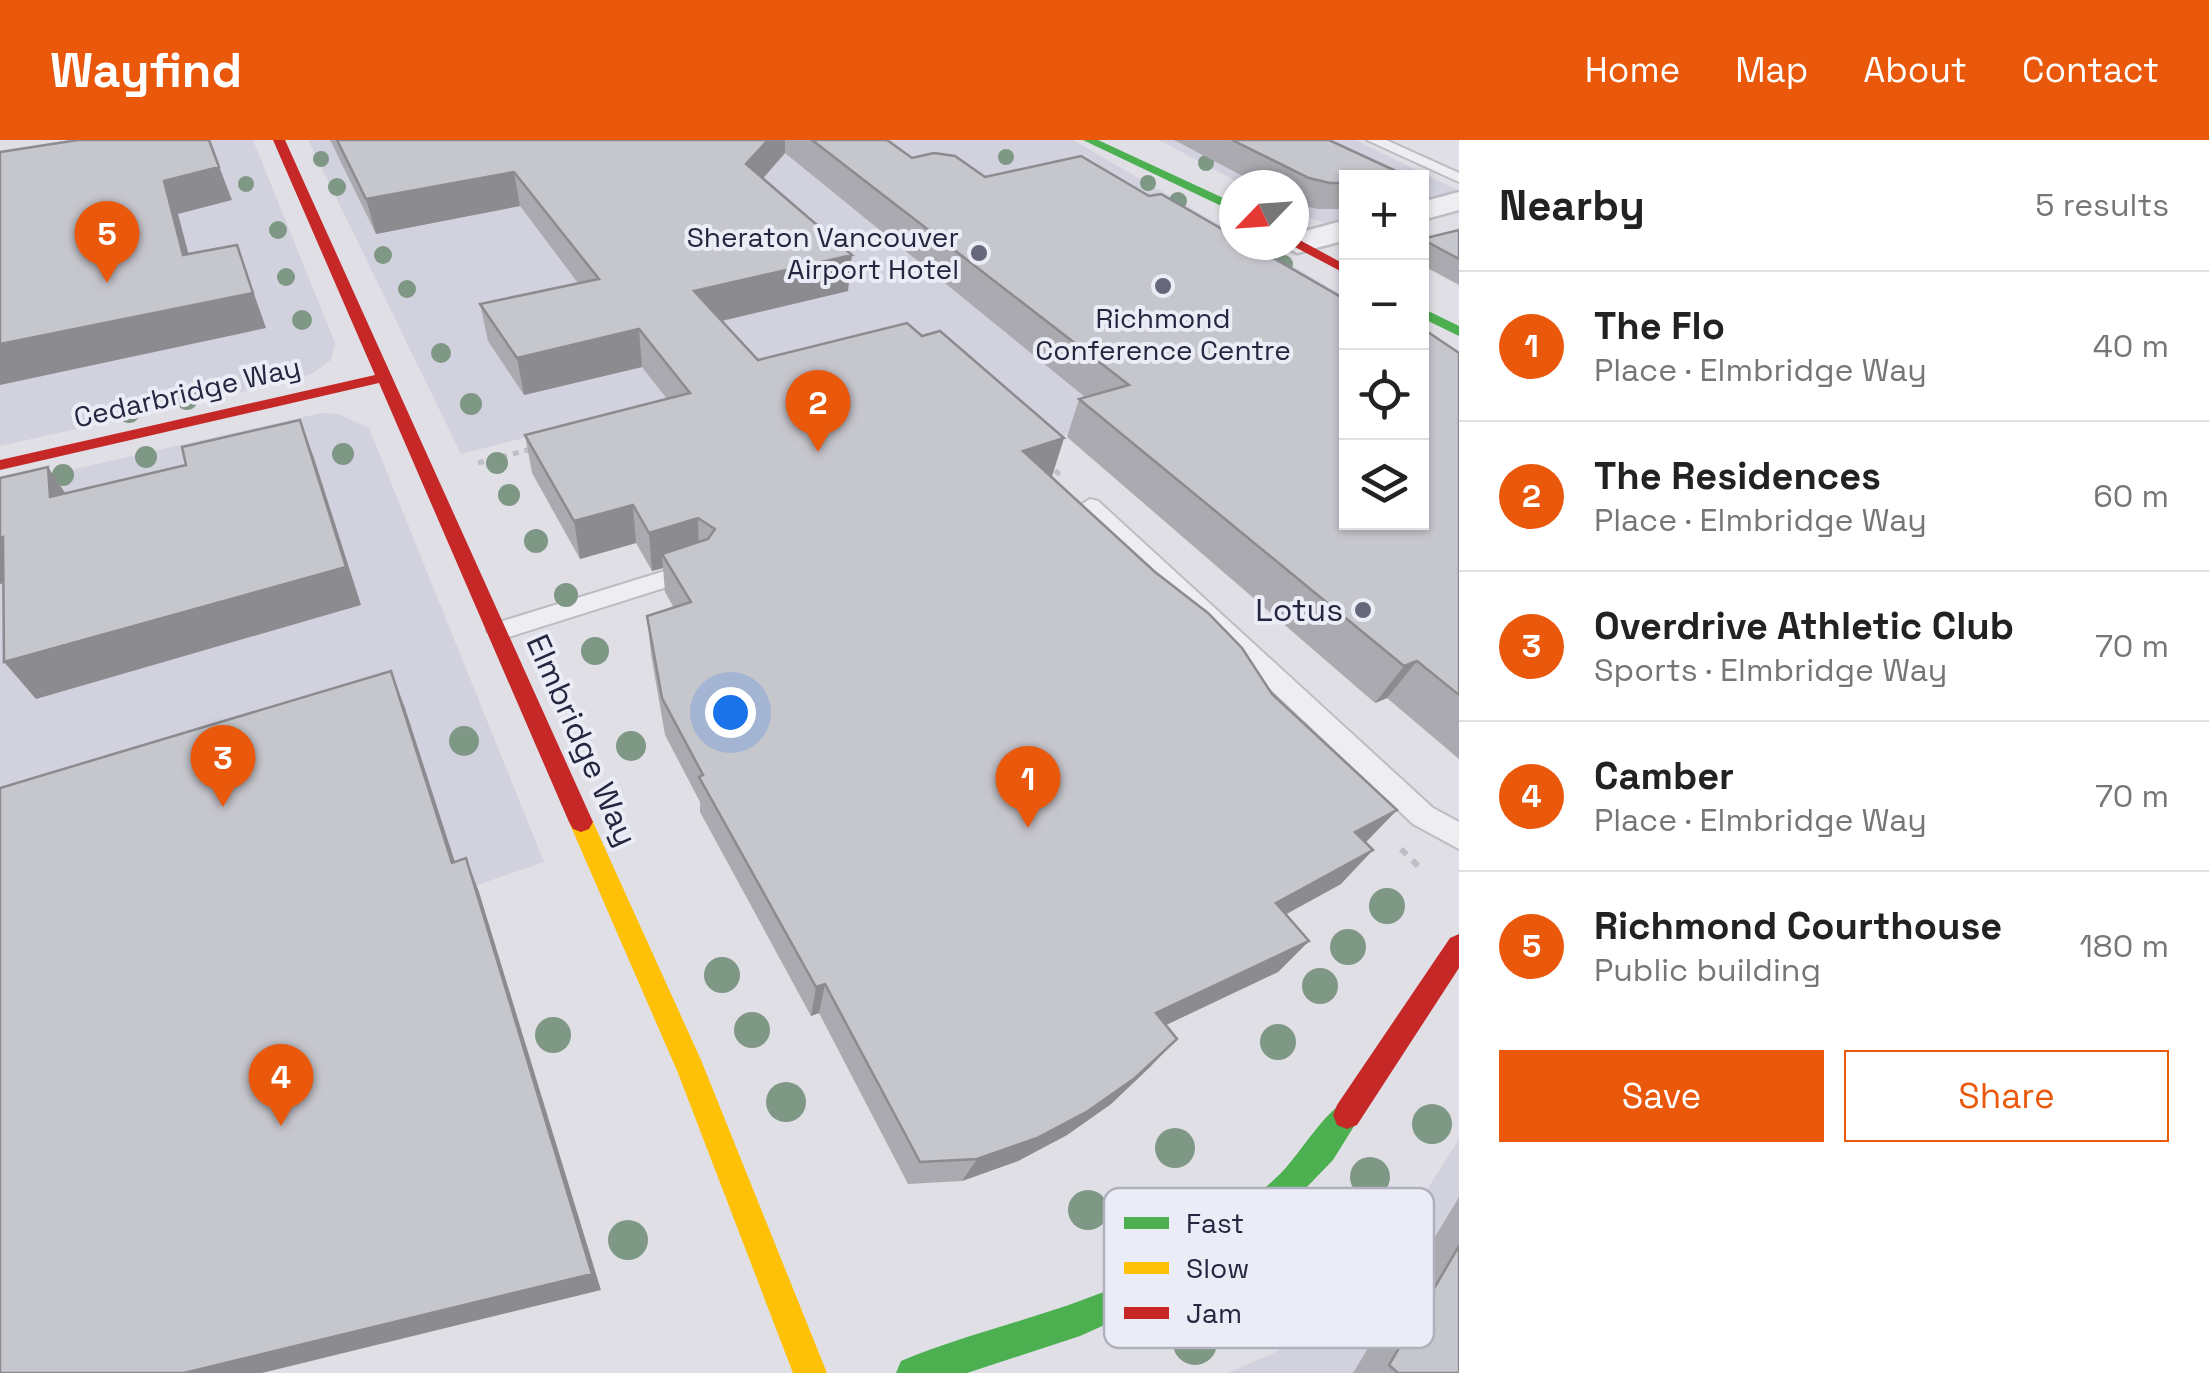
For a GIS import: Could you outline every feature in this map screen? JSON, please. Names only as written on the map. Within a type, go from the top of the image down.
[{"type":"street","name":"Elmbridge Way","points":[[279,140],[691,1070],[810,1373]]},
{"type":"street","points":[[1089,140],[1131,150],[1219,199]]},
{"type":"street","points":[[1429,209],[1459,201]]},
{"type":"street","points":[[1309,239],[1339,232]]},
{"type":"street","points":[[1309,250],[1339,266]]},
{"type":"street","points":[[1429,316],[1459,332]]},
{"type":"street","name":"Cedarbridge Way","points":[[0,465],[386,377]]},
{"type":"street","points":[[1286,1188],[1324,1150],[1459,946]]},
{"type":"street","points":[[913,1373],[1082,1319],[1104,1308]]},
{"type":"lane","points":[[1374,140],[1459,178]]},
{"type":"lane","points":[[1090,506],[1423,816],[1459,837]]},
{"type":"lane","points":[[499,632],[700,568]]},
{"type":"path","points":[[478,463],[536,448]]},
{"type":"path","points":[[1042,490],[1058,473],[1044,460]]},
{"type":"path","points":[[1395,844],[1423,870]]},
{"type":"shaded area","points":[[175,140],[253,140],[335,343],[331,360],[313,373],[286,382],[0,446],[0,165]]},
{"type":"shaded area","points":[[308,140],[1073,140],[1219,224],[1219,260],[1282,260],[1339,293],[1339,352],[1024,448],[908,341],[461,454]]},
{"type":"shaded area","points":[[1159,140],[1356,140],[1417,170],[1339,170],[1339,224],[1330,225],[1309,218],[1309,170],[1219,172]]},
{"type":"shaded area","points":[[1429,176],[1459,191],[1429,199]]},
{"type":"shaded area","points":[[321,413],[338,414],[369,428],[544,862],[0,1051],[0,486]]},
{"type":"shaded area","points":[[1459,1139],[1459,1373],[1228,1373],[1281,1348],[1434,1348],[1434,1188],[1428,1188]]},
{"type":"building","points":[[78,140],[209,140],[219,167],[164,181],[183,255],[237,245],[253,293],[0,344],[0,152]]},
{"type":"building","points":[[337,140],[768,140],[746,164],[852,255],[694,291],[758,360],[907,323],[922,336],[940,331],[1064,438],[1023,451],[1155,572],[1208,613],[1242,648],[1272,694],[1397,810],[1355,832],[1373,850],[1276,903],[1309,941],[1156,1013],[1177,1039],[1135,1078],[1088,1111],[1037,1138],[977,1159],[920,1162],[825,984],[816,987],[699,777],[703,775],[662,698],[647,616],[691,602],[662,554],[708,539],[715,529],[698,518],[649,533],[633,505],[574,521],[525,435],[690,393],[639,329],[517,358],[480,304],[599,279],[514,172],[366,199]]},
{"type":"building","points":[[812,140],[887,140],[912,158],[934,153],[955,156],[985,177],[1081,156],[1149,196],[1161,194],[1219,227],[1219,260],[1277,260],[1339,296],[1339,530],[1429,530],[1429,333],[1459,353],[1459,695],[1417,661],[1404,666],[1079,399],[1129,385]]},
{"type":"building","points":[[1232,140],[1329,140],[1394,170],[1339,170],[1339,183],[1330,183],[1309,178],[1309,170],[1293,170]]},
{"type":"building","points":[[1459,230],[1459,259],[1429,243],[1429,237]]},
{"type":"building","points":[[300,420],[346,567],[4,662],[0,478],[48,467],[50,497],[186,465],[182,447]]},
{"type":"building","points":[[391,671],[452,863],[466,858],[592,1274],[184,1373],[0,1373],[0,788]]},
{"type":"building","points":[[1459,1246],[1459,1373],[1398,1373],[1389,1365],[1399,1348],[1434,1348],[1434,1288]]},
{"type":"traffic: fast","points":[[1089,140],[1219,201]]},
{"type":"traffic: fast","points":[[1429,316],[1459,332]]},
{"type":"traffic: fast","points":[[1287,1188],[1347,1115]]},
{"type":"traffic: fast","points":[[913,1373],[1104,1310]]},
{"type":"traffic: slow","points":[[581,822],[691,1070],[810,1373]]},
{"type":"traffic: jam","points":[[279,140],[581,822]]},
{"type":"traffic: jam","points":[[1309,249],[1339,266]]},
{"type":"traffic: jam","points":[[0,465],[386,377]]},
{"type":"traffic: jam","points":[[1347,1115],[1459,946]]},
{"type":"place","name":"Sheraton Vancouver Airport Hotel","points":[[979,253]]},
{"type":"place","name":"Richmond Courthouse","points":[[107,283]]},
{"type":"place","name":"Richmond Conference Centre","points":[[1163,286]]},
{"type":"place","name":"The Residences","points":[[818,452]]},
{"type":"place","name":"Lotus","points":[[1363,610]]},
{"type":"place","name":"Overdrive Athletic Club","points":[[223,807]]},
{"type":"place","name":"The Flo","points":[[1028,828]]},
{"type":"place","name":"Camber","points":[[281,1126]]}]
